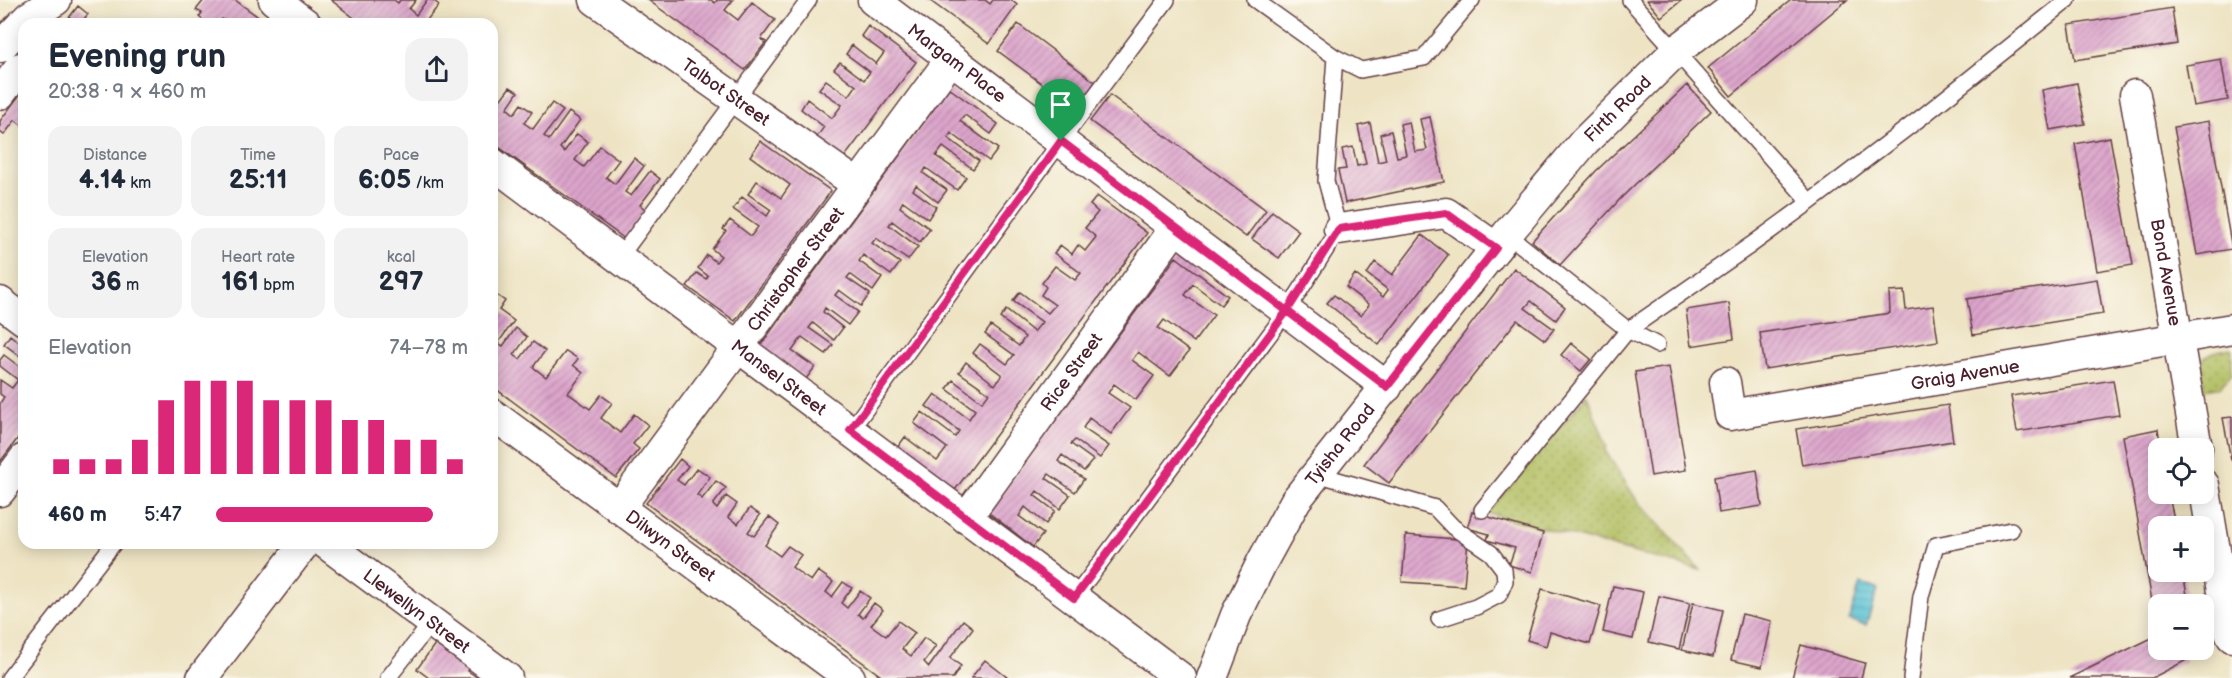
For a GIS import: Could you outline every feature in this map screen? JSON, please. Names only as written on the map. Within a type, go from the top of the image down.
[{"type":"street","points":[[29,18],[56,0]]},
{"type":"street","points":[[274,0],[298,18]]},
{"type":"street","name":"Talbot Street","points":[[595,0],[858,185]]},
{"type":"street","name":"Margam Place","points":[[873,0],[1387,387]]},
{"type":"street","name":"Firth Road","points":[[1501,241],[1584,142],[1676,51],[1743,0]]},
{"type":"street","points":[[0,94],[18,43]]},
{"type":"street","name":"Christopher Street","points":[[619,508],[951,59]]},
{"type":"street","name":"Bond Avenue","points":[[2135,95],[2195,438]]},
{"type":"street","name":"Mansel Street","points":[[498,167],[1181,678]]},
{"type":"street","points":[[1339,229],[1446,213],[1501,241]]},
{"type":"street","name":"Rice Street","points":[[966,518],[1176,227]]},
{"type":"street","name":"Tyisha Road","points":[[1212,678],[1236,615],[1296,500],[1501,241]]},
{"type":"street","points":[[0,302],[18,316]]},
{"type":"street","name":"Graig Avenue","points":[[1725,382],[1730,415],[2232,329]]},
{"type":"street","name":"Dilwyn Street","points":[[498,418],[850,678]]},
{"type":"street","points":[[0,491],[18,467]]},
{"type":"street","points":[[2207,504],[2228,627],[2232,637]]},
{"type":"street","points":[[202,678],[300,549]]},
{"type":"street","name":"Llewellyn Street","points":[[333,549],[507,678]]},
{"type":"lane","points":[[619,258],[809,0]]},
{"type":"lane","points":[[850,430],[1167,0]]},
{"type":"lane","points":[[1255,0],[1335,57],[1361,70],[1424,58],[1472,0]]},
{"type":"lane","points":[[1630,0],[1810,202]]},
{"type":"lane","points":[[1482,510],[1628,330],[1810,202],[1923,116],[2068,0]]},
{"type":"lane","points":[[1074,598],[1287,311],[1339,229],[1326,181],[1335,57]]},
{"type":"lane","points":[[1501,241],[1628,330],[1657,345]]},
{"type":"lane","points":[[1317,474],[1435,508],[1453,526],[1491,553],[1504,570],[1505,581],[1499,595],[1476,607],[1439,619]]},
{"type":"lane","points":[[1911,678],[1921,596],[1936,545],[2011,530]]},
{"type":"lane","points":[[9,678],[109,549]]},
{"type":"lane","points":[[388,678],[432,622]]},
{"type":"green space","points":[[2232,348],[2232,374],[2220,387],[2204,390],[2201,371],[2203,359],[2207,355]]},
{"type":"green space","points":[[1587,395],[1607,447],[1604,449],[1636,499],[1700,570],[1487,513]]},
{"type":"water","points":[[1860,584],[1878,589],[1866,625],[1849,620]]},
{"type":"building","points":[[204,0],[235,0],[260,18],[200,18],[202,13],[196,10]]},
{"type":"building","points":[[331,0],[394,0],[398,3],[400,0],[416,0],[409,9],[416,15],[427,0],[433,0],[439,5],[428,18],[354,18]]},
{"type":"building","points":[[648,0],[711,0],[715,3],[717,0],[733,0],[725,10],[738,20],[752,2],[775,20],[761,39],[766,42],[745,70]]},
{"type":"building","points":[[929,0],[985,0],[990,4],[993,0],[1011,0],[1017,5],[989,44]]},
{"type":"building","points":[[1647,0],[1682,0],[1661,17]]},
{"type":"building","points":[[1791,0],[1847,0],[1731,96],[1708,68]]},
{"type":"building","points":[[78,6],[88,14],[85,18],[69,18]]},
{"type":"building","points":[[2172,8],[2177,44],[2075,60],[2069,25]]},
{"type":"building","points":[[1018,24],[1095,82],[1076,109],[998,51]]},
{"type":"building","points":[[868,26],[916,62],[844,158],[816,138],[824,127],[801,109],[807,99],[832,118],[842,105],[819,89],[826,80],[849,96],[856,86],[834,69],[840,62],[864,80],[870,72],[846,54],[852,45],[876,64],[884,53],[861,36]]},
{"type":"building","points":[[2221,59],[2228,100],[2193,106],[2186,65]]},
{"type":"building","points":[[2077,83],[2085,124],[2050,130],[2042,90]]},
{"type":"building","points":[[1687,85],[1711,111],[1622,197],[1560,265],[1532,241],[1596,171]]},
{"type":"building","points":[[510,87],[518,92],[507,108],[514,114],[521,104],[532,112],[524,123],[533,129],[552,103],[563,111],[544,136],[549,140],[569,112],[580,120],[560,148],[564,152],[577,134],[588,142],[575,160],[584,167],[600,146],[619,160],[606,177],[615,184],[634,158],[644,166],[625,192],[631,196],[650,171],[660,179],[640,205],[646,210],[625,239],[498,146],[498,103]]},
{"type":"building","points":[[949,88],[998,124],[991,134],[965,115],[960,121],[998,149],[989,161],[951,133],[948,138],[979,161],[973,169],[943,147],[936,156],[966,177],[957,190],[926,168],[923,173],[947,190],[938,202],[916,185],[913,190],[936,207],[928,219],[903,201],[900,207],[930,229],[920,242],[892,221],[889,225],[918,247],[908,260],[876,238],[872,243],[900,263],[891,275],[863,255],[859,261],[882,278],[873,291],[850,274],[847,278],[870,294],[861,306],[839,290],[835,295],[858,312],[848,325],[825,308],[823,312],[843,328],[834,340],[813,323],[809,328],[833,345],[826,354],[802,337],[792,351],[815,367],[806,379],[760,346]]},
{"type":"building","points":[[1110,95],[1266,210],[1246,237],[1090,121]]},
{"type":"building","points":[[18,97],[18,122],[15,120],[4,135],[0,132],[0,121]]},
{"type":"building","points":[[1430,117],[1444,182],[1345,203],[1338,170],[1346,169],[1342,149],[1353,147],[1357,166],[1366,164],[1358,126],[1370,123],[1378,162],[1386,160],[1380,134],[1391,131],[1397,157],[1406,155],[1400,124],[1409,122],[1415,152],[1427,150],[1420,119]]},
{"type":"building","points":[[2209,121],[2232,249],[2197,255],[2174,127]]},
{"type":"building","points":[[2110,137],[2133,265],[2097,271],[2075,144]]},
{"type":"building","points":[[760,141],[831,191],[735,321],[687,286],[697,273],[706,279],[708,276],[698,268],[707,255],[716,262],[721,256],[712,249],[726,231],[723,229],[730,220],[751,236],[758,227],[733,209],[742,197],[767,216],[771,210],[748,194],[757,181],[781,198],[790,185],[750,156]]},
{"type":"building","points":[[1097,196],[1147,233],[955,490],[897,448],[905,437],[937,461],[947,448],[914,423],[922,412],[955,437],[959,431],[926,406],[935,394],[969,419],[975,410],[947,389],[953,380],[982,402],[989,393],[959,372],[966,362],[995,385],[1002,375],[973,353],[980,344],[1007,364],[1014,355],[985,334],[991,326],[1019,346],[1025,337],[1000,318],[1006,310],[1034,332],[1042,322],[1013,301],[1020,292],[1048,313],[1055,305],[1041,295],[1046,287],[1042,283],[1055,266],[1075,280],[1081,273],[1054,253],[1060,245],[1072,254],[1078,245],[1085,251],[1096,237],[1085,228],[1098,212],[1090,205]]},
{"type":"building","points":[[1272,211],[1299,231],[1279,258],[1252,239]]},
{"type":"building","points":[[1422,235],[1448,255],[1379,345],[1327,303],[1334,295],[1361,316],[1369,305],[1346,287],[1355,274],[1383,297],[1388,290],[1367,274],[1375,262],[1392,275]]},
{"type":"building","points":[[1176,257],[1228,296],[1221,305],[1193,284],[1185,295],[1214,315],[1194,342],[1164,320],[1158,328],[1189,351],[1170,376],[1138,352],[1132,360],[1154,376],[1136,400],[1114,384],[1108,393],[1130,408],[1111,434],[1089,418],[1083,428],[1109,446],[1100,458],[1075,440],[1071,444],[1093,460],[1084,471],[1062,455],[1058,461],[1084,479],[1075,492],[1049,474],[1046,478],[1070,495],[1060,509],[1037,491],[1034,495],[1055,511],[1046,524],[1025,507],[1019,516],[1043,534],[1033,547],[988,512]]},
{"type":"building","points":[[1514,268],[1565,307],[1556,320],[1531,301],[1525,308],[1554,329],[1545,340],[1517,320],[1389,483],[1364,464]]},
{"type":"building","points":[[2097,279],[2103,314],[1973,335],[1967,299]]},
{"type":"building","points":[[1904,291],[1906,310],[1933,306],[1938,341],[1765,369],[1760,333],[1890,313],[1889,292]]},
{"type":"building","points":[[498,296],[505,301],[499,310],[514,321],[498,343]]},
{"type":"building","points":[[1729,303],[1734,339],[1691,346],[1686,310]]},
{"type":"building","points":[[516,328],[527,337],[514,355],[520,359],[533,342],[545,351],[533,367],[546,377],[566,351],[578,359],[573,365],[583,373],[568,393],[590,409],[601,395],[612,403],[601,418],[620,433],[634,414],[648,425],[633,444],[639,449],[616,478],[498,390],[498,343],[503,346]]},
{"type":"building","points":[[10,335],[18,341],[18,354],[4,344]]},
{"type":"building","points":[[1571,343],[1591,359],[1581,371],[1561,355]]},
{"type":"building","points":[[4,355],[18,366],[18,380],[0,366],[0,360]]},
{"type":"building","points":[[1669,367],[1686,470],[1651,476],[1635,372]]},
{"type":"building","points":[[0,380],[12,388],[18,380],[18,438],[0,462],[0,403],[4,397],[0,394]]},
{"type":"building","points":[[2113,380],[2119,415],[2017,432],[2011,396]]},
{"type":"building","points":[[1948,405],[1953,441],[1802,465],[1796,429]]},
{"type":"building","points":[[2232,417],[2232,460],[2231,460],[2223,418]]},
{"type":"building","points":[[2158,429],[2159,438],[2148,438],[2148,504],[2171,504],[2173,516],[2148,516],[2148,578],[2123,436]]},
{"type":"building","points":[[680,459],[688,466],[677,480],[684,485],[697,468],[710,477],[697,495],[702,499],[716,481],[726,488],[713,505],[717,509],[726,496],[737,504],[728,517],[738,524],[750,508],[760,515],[748,532],[754,536],[769,517],[779,525],[765,545],[780,556],[788,546],[801,555],[792,567],[802,575],[811,581],[818,571],[833,582],[826,592],[832,597],[843,582],[852,588],[841,603],[847,608],[860,591],[870,598],[858,614],[863,618],[874,603],[883,610],[871,625],[886,636],[898,621],[915,633],[902,649],[911,656],[924,638],[936,646],[924,662],[929,667],[963,620],[973,628],[950,658],[961,666],[953,678],[884,678],[646,503]]},
{"type":"building","points":[[1757,470],[1762,506],[1719,513],[1714,477]]},
{"type":"building","points":[[1472,512],[1543,533],[1532,572],[1509,565],[1515,548],[1487,540],[1489,534],[1467,528]]},
{"type":"building","points":[[1406,535],[1468,540],[1464,586],[1402,582]]},
{"type":"building","points":[[2149,582],[2185,582],[2187,594],[2151,594]]},
{"type":"building","points":[[1613,586],[1643,592],[1633,639],[1603,632]]},
{"type":"building","points":[[1542,589],[1601,606],[1590,644],[1550,632],[1546,646],[1527,640]]},
{"type":"building","points":[[1659,596],[1690,603],[1679,649],[1649,642]]},
{"type":"building","points":[[1693,603],[1723,610],[1713,657],[1682,650]]},
{"type":"building","points":[[1742,614],[1772,621],[1762,667],[1731,660]]},
{"type":"building","points":[[2148,640],[2148,660],[2185,661],[2152,678],[2069,678]]},
{"type":"building","points":[[435,644],[470,669],[468,671],[478,678],[429,678],[417,669]]},
{"type":"building","points":[[1801,645],[1865,663],[1861,678],[1792,678]]},
{"type":"building","points":[[985,660],[1008,678],[971,678]]},
{"type":"route","points":[[1061,141],[850,430],[1074,598],[1287,311],[1387,387],[1496,248],[1446,213],[1339,229],[1287,311],[1061,141]]}]
